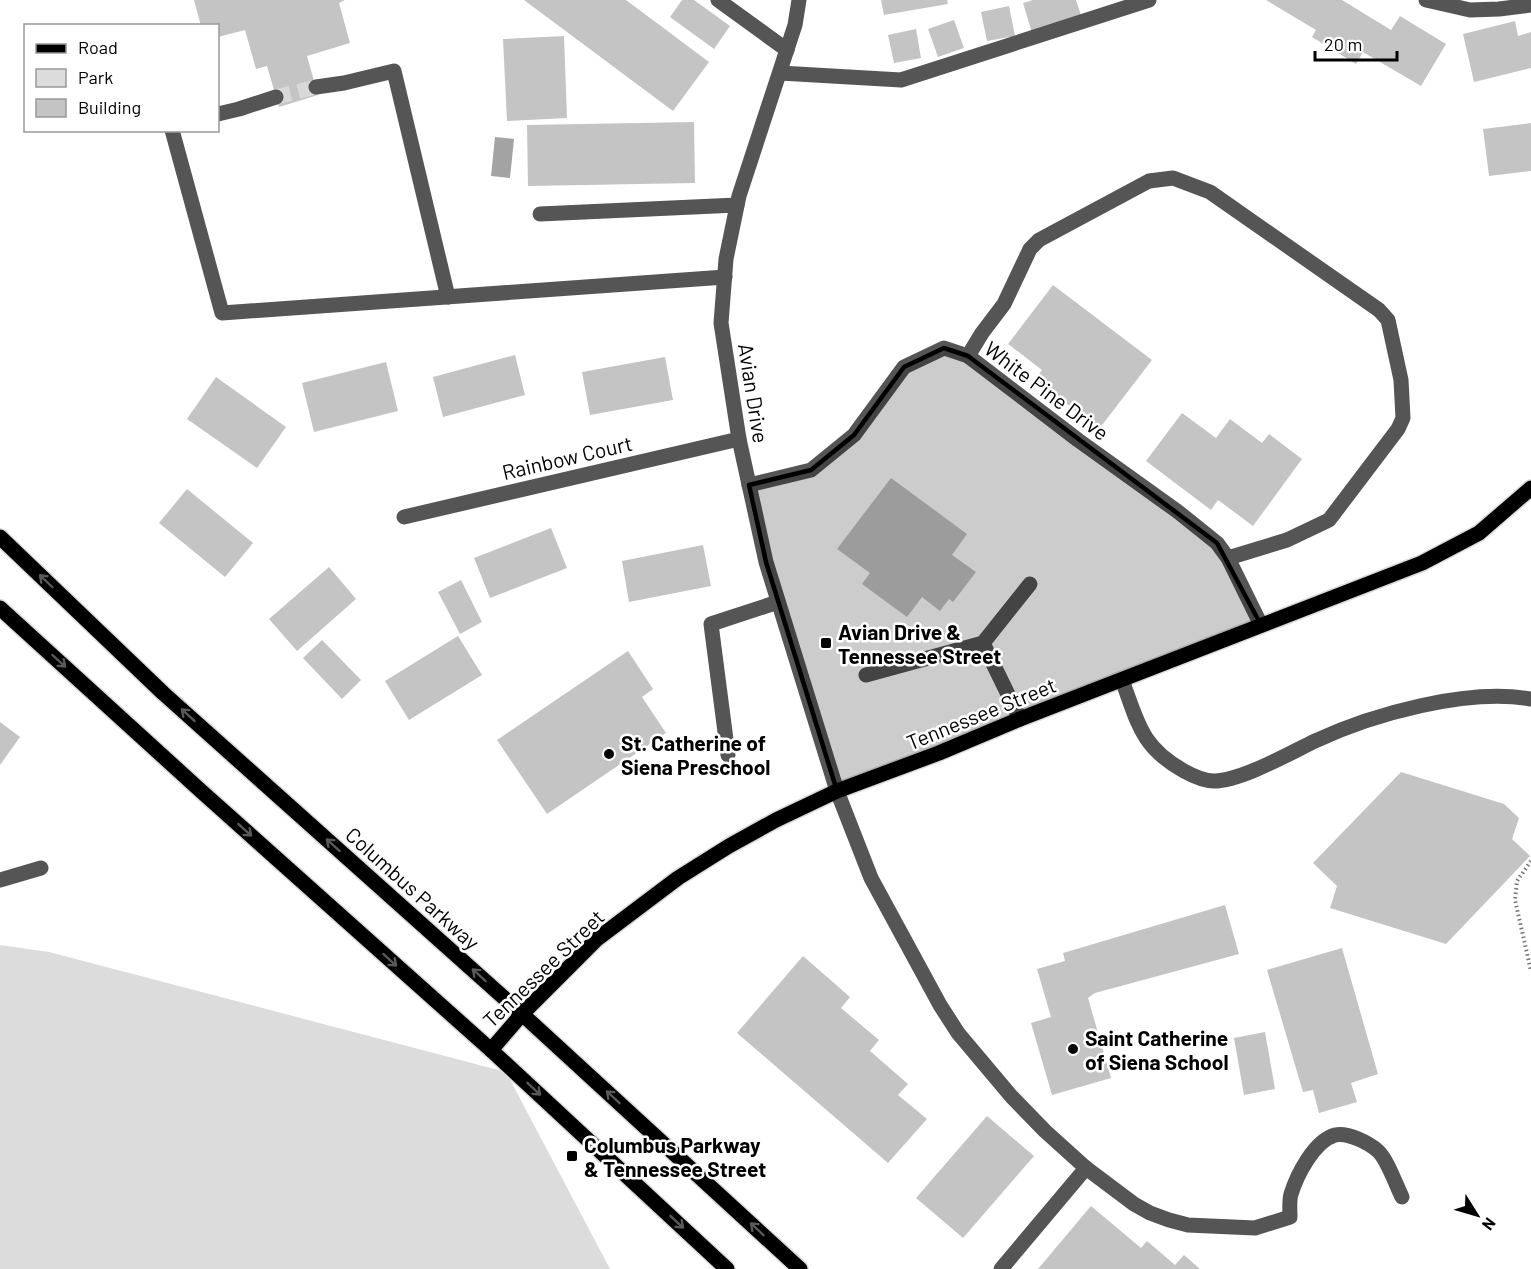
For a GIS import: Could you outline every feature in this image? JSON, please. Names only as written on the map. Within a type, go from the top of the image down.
[{"type":"main road","name":"Tennessee Street","points":[[491,1050],[522,1014],[597,939],[678,878],[776,820],[837,791],[1422,563],[1479,533],[1531,488]]},
{"type":"main road","name":"Columbus Parkway","points":[[0,537],[163,693],[522,1014],[800,1269]]},
{"type":"main road","points":[[0,608],[491,1050],[728,1269]]},
{"type":"street","points":[[718,0],[787,50]]},
{"type":"street","name":"Avian Drive","points":[[799,0],[795,25],[739,196],[726,259],[721,323],[739,439],[766,562],[837,791],[871,878],[940,1005],[958,1033],[1011,1096],[1045,1131],[1086,1168],[1134,1204],[1150,1213],[1188,1225],[1255,1228],[1290,1217],[1290,1196],[1303,1167],[1324,1141],[1336,1135],[1361,1140],[1381,1154],[1402,1197]]},
{"type":"street","points":[[780,73],[901,80],[1149,0]]},
{"type":"street","points":[[1425,0],[1470,10],[1499,9],[1531,4]]},
{"type":"street","points":[[316,87],[394,71],[448,297]]},
{"type":"street","points":[[219,114],[276,96]]},
{"type":"street","points":[[173,132],[222,313],[725,277]]},
{"type":"street","points":[[968,356],[1004,304],[1030,249],[1039,240],[1149,181],[1173,178],[1210,192],[1379,310],[1388,320],[1401,380],[1403,418],[1398,429],[1329,520],[1287,540],[1228,558]]},
{"type":"street","points":[[540,213],[737,205]]},
{"type":"street","name":"White Pine Drive","points":[[749,485],[811,471],[854,435],[904,367],[944,348],[968,356],[1217,543],[1228,558],[1261,625]]},
{"type":"street","name":"Rainbow Court","points":[[404,517],[739,439]]},
{"type":"street","points":[[866,675],[983,643],[1030,584]]},
{"type":"street","points":[[728,755],[711,624],[778,602]]},
{"type":"street","points":[[983,643],[1020,719]]},
{"type":"street","points":[[1122,680],[1140,729],[1157,753],[1192,776],[1212,781],[1254,770],[1337,730],[1429,704],[1484,697],[1513,696],[1531,699]]},
{"type":"street","points":[[0,880],[41,868]]},
{"type":"street","points":[[1001,1269],[1086,1168]]},
{"type":"path","points":[[1531,861],[1517,881],[1515,900],[1531,971]]},
{"type":"highlighted area","points":[[944,348],[968,356],[1217,543],[1261,625],[837,791],[766,562],[749,485],[811,470],[854,435],[904,367]]},
{"type":"green space","points":[[0,945],[49,952],[506,1072],[610,1269],[0,1269]]},
{"type":"shaded area","points":[[495,137],[514,139],[510,178],[491,176]]},
{"type":"building","points":[[194,0],[345,0],[339,3],[350,43],[307,56],[318,95],[279,107],[267,66],[256,69],[245,30],[219,37],[219,24],[200,24]]},
{"type":"building","points":[[524,0],[626,0],[709,62],[673,111]]},
{"type":"building","points":[[682,0],[694,0],[730,26],[714,49],[670,17]]},
{"type":"building","points":[[881,0],[947,0],[948,4],[884,15]]},
{"type":"building","points":[[1033,0],[1076,0],[1082,18],[1032,33],[1023,3]]},
{"type":"building","points":[[1266,0],[1342,0],[1391,30],[1400,16],[1446,44],[1421,86],[1363,52],[1356,64],[1312,37],[1316,30]]},
{"type":"building","points":[[1009,6],[1015,36],[987,41],[981,12]]},
{"type":"building","points":[[954,20],[964,48],[938,57],[928,29]]},
{"type":"building","points":[[1515,21],[1518,36],[1531,32],[1531,68],[1474,82],[1463,34]]},
{"type":"building","points":[[916,29],[921,58],[894,63],[888,35]]},
{"type":"building","points":[[564,36],[567,118],[507,121],[503,39]]},
{"type":"building","points":[[694,122],[695,183],[528,186],[527,125]]},
{"type":"building","points":[[1531,123],[1531,171],[1489,176],[1483,129]]},
{"type":"building","points":[[1053,285],[1152,360],[1099,429],[1035,379],[1042,370],[1008,344]]},
{"type":"building","points":[[515,355],[525,395],[443,417],[433,377]]},
{"type":"building","points":[[665,357],[673,400],[590,415],[582,372]]},
{"type":"building","points":[[386,362],[398,411],[314,432],[302,383]]},
{"type":"building","points":[[216,377],[286,427],[257,468],[187,419]]},
{"type":"building","points":[[1182,413],[1216,438],[1230,419],[1262,443],[1269,434],[1302,459],[1253,526],[1218,500],[1211,510],[1146,461]]},
{"type":"building","points":[[891,478],[967,534],[952,555],[976,572],[953,602],[949,599],[940,611],[922,597],[907,617],[862,584],[870,573],[837,549]]},
{"type":"building","points":[[187,489],[253,543],[225,577],[159,523]]},
{"type":"building","points":[[551,528],[567,568],[490,598],[474,558]]},
{"type":"building","points":[[703,545],[711,586],[629,602],[622,561]]},
{"type":"building","points":[[329,567],[356,599],[297,651],[269,619]]},
{"type":"building","points":[[461,580],[482,622],[460,634],[438,592]]},
{"type":"building","points":[[458,636],[482,675],[409,720],[385,681]]},
{"type":"building","points":[[322,640],[361,680],[342,699],[303,658]]},
{"type":"building","points":[[628,651],[653,689],[642,697],[666,733],[547,814],[497,740]]},
{"type":"building","points":[[0,722],[20,737],[0,765]]},
{"type":"building","points":[[1401,772],[1504,804],[1519,818],[1512,839],[1530,856],[1446,944],[1330,908],[1337,886],[1313,863]]},
{"type":"building","points":[[1225,905],[1239,954],[1095,993],[1088,998],[1111,1078],[1052,1095],[1031,1023],[1051,1017],[1037,969],[1065,961],[1063,953]]},
{"type":"building","points":[[1342,948],[1378,1074],[1351,1083],[1357,1102],[1319,1113],[1313,1090],[1303,1092],[1267,970]]},
{"type":"building","points":[[803,956],[850,997],[841,1008],[879,1040],[870,1051],[908,1084],[898,1095],[927,1119],[888,1163],[737,1033]]},
{"type":"building","points":[[1265,1032],[1275,1089],[1244,1095],[1234,1038]]},
{"type":"building","points":[[987,1116],[1034,1156],[963,1238],[916,1198]]},
{"type":"building","points":[[1091,1206],[1141,1248],[1147,1241],[1175,1265],[1184,1255],[1200,1269],[1038,1269]]},
{"type":"tunnel","points":[[276,97],[316,87]]},
{"type":"place","name":"Avian Drive & Tennessee Street","points":[[826,643]]},
{"type":"place","name":"St. Catherine of Siena Preschool","points":[[609,754]]},
{"type":"place","name":"Saint Catherine of Siena School","points":[[1073,1049]]},
{"type":"place","name":"Columbus Parkway & Tennessee Street","points":[[572,1156]]}]
